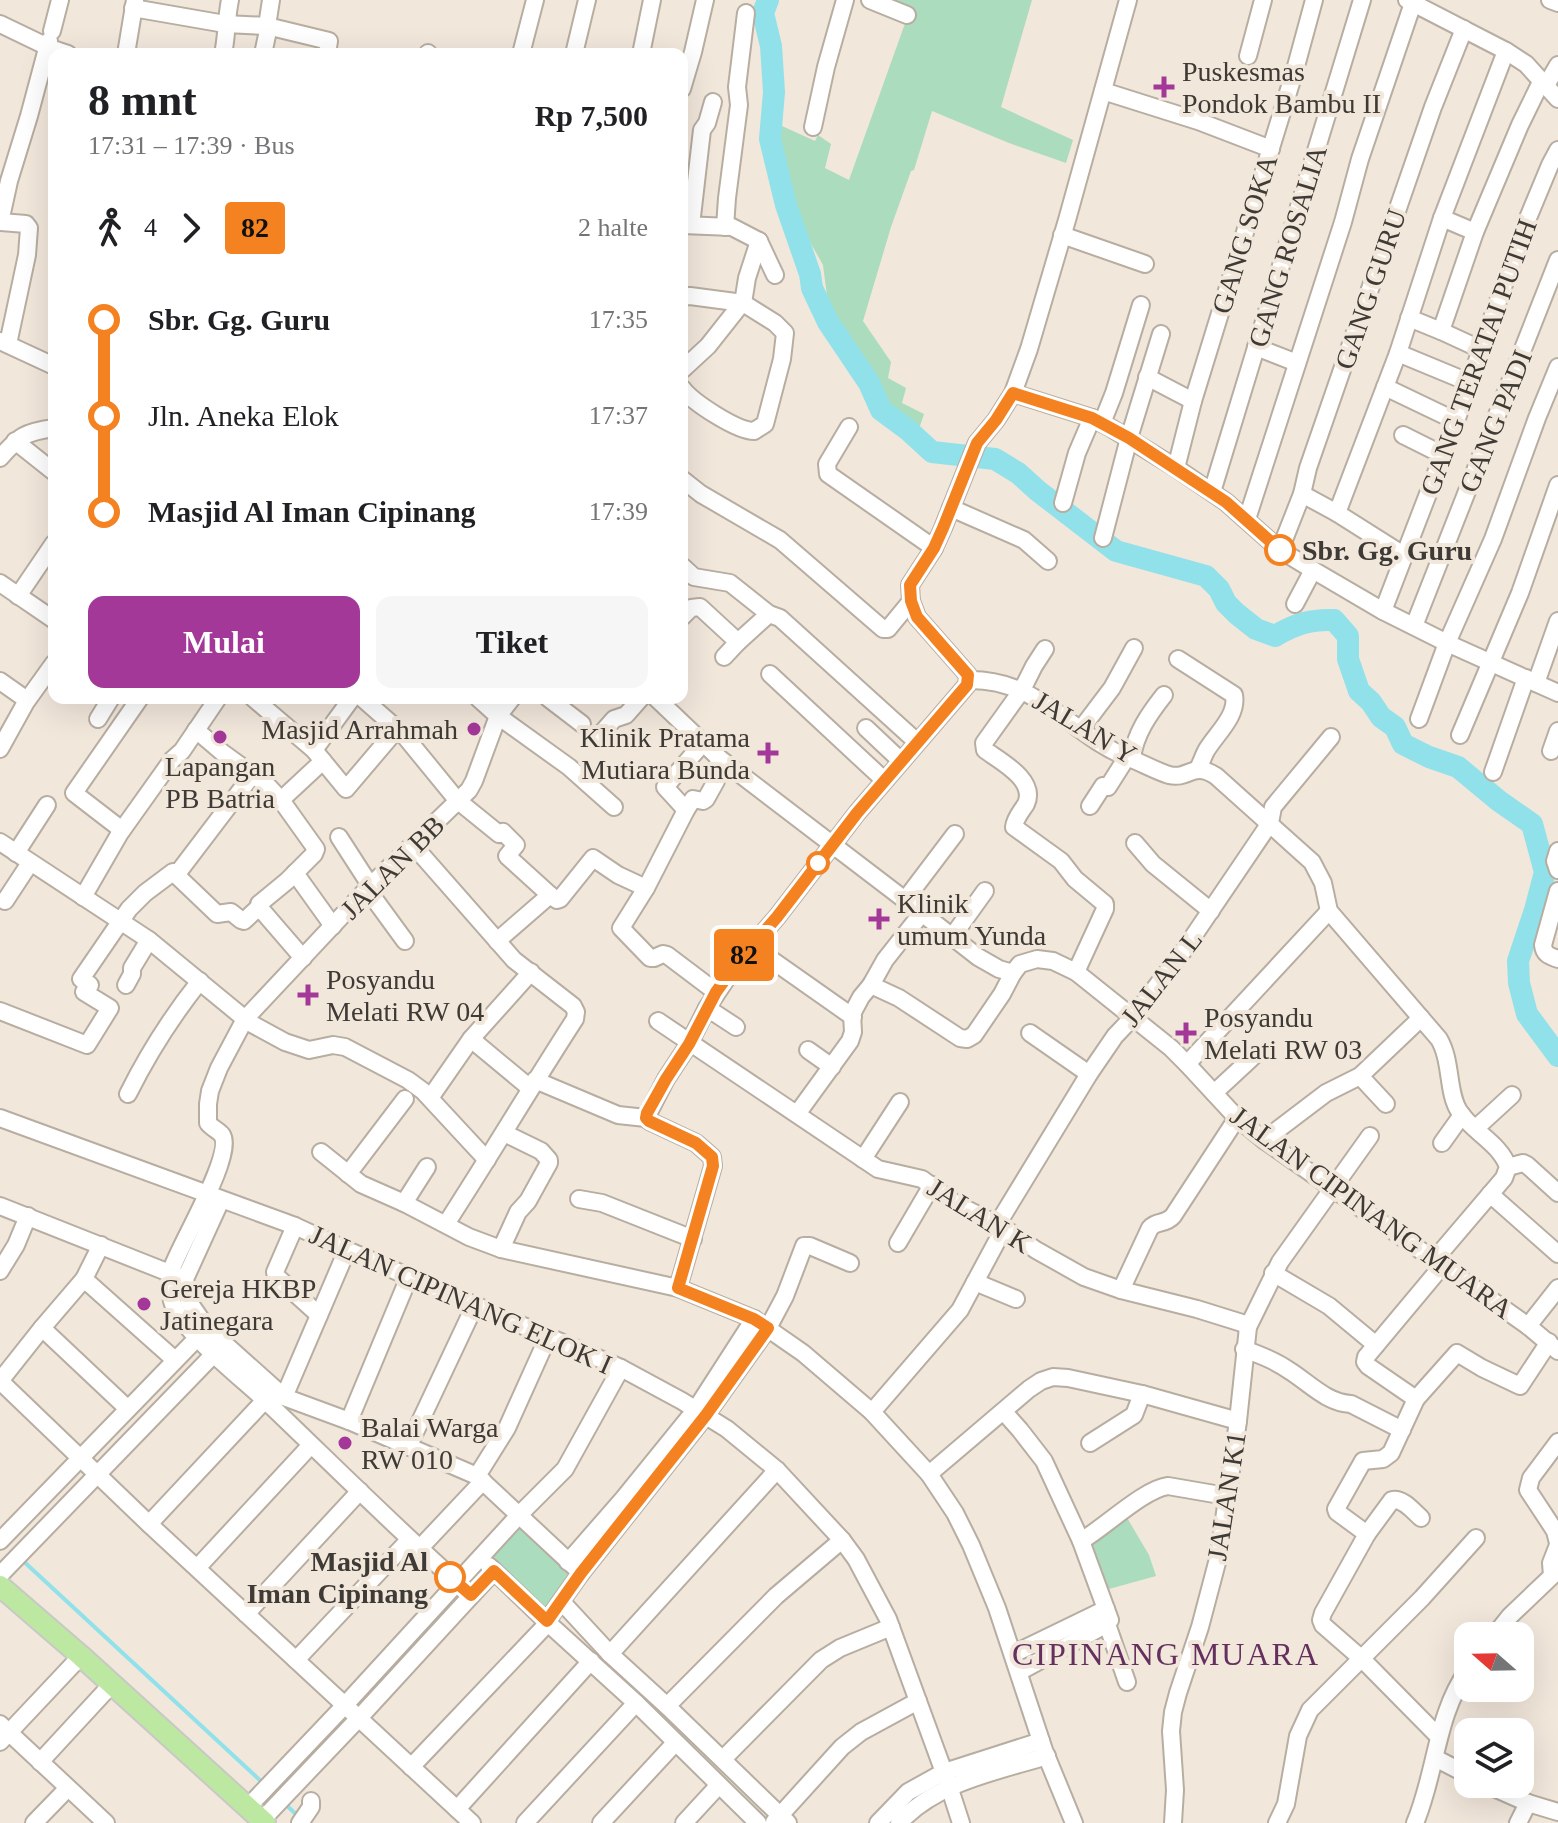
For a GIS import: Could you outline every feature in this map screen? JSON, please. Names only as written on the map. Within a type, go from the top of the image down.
[{"type":"main road","points":[[2,1577],[81,1656],[258,1814]]},
{"type":"street","points":[[48,363],[4,342],[27,255],[29,228],[26,224],[0,222],[60,0]]},
{"type":"street","points":[[224,48],[230,0]]},
{"type":"street","points":[[264,48],[271,0]]},
{"type":"street","points":[[523,48],[535,0]]},
{"type":"street","points":[[575,48],[587,0]]},
{"type":"street","points":[[642,48],[652,0]]},
{"type":"street","points":[[688,69],[705,0]]},
{"type":"street","points":[[813,127],[845,0]]},
{"type":"street","points":[[870,0],[907,15]]},
{"type":"street","points":[[646,1118],[716,992],[884,780],[967,685],[968,675],[917,617],[911,601],[910,585],[934,548],[977,443],[1013,393],[1029,349],[1128,0]]},
{"type":"street","points":[[1248,56],[1263,0]]},
{"type":"street","name":"GANG SOKA","points":[[1176,468],[1193,401],[1314,0]]},
{"type":"street","name":"GANG ROSALIA","points":[[1212,492],[1362,0]]},
{"type":"street","points":[[1550,0],[1558,3]]},
{"type":"street","points":[[1247,519],[1290,391],[1410,2],[1526,64],[1558,99]]},
{"type":"street","points":[[127,48],[134,4],[225,24],[268,26],[329,41],[328,48]]},
{"type":"street","points":[[725,227],[746,13]]},
{"type":"street","points":[[0,24],[49,39],[60,48]]},
{"type":"street","name":"GANG GURU","points":[[1280,550],[1302,494],[1313,454],[1428,122],[1464,29]]},
{"type":"street","points":[[1337,513],[1398,353],[1442,218],[1506,51]]},
{"type":"street","points":[[1441,331],[1475,232],[1520,125],[1558,65]]},
{"type":"street","points":[[1103,91],[1198,121],[1271,149]]},
{"type":"street","points":[[688,219],[702,130],[713,102]]},
{"type":"street","name":"GANG TERATAI PUTIH","points":[[1383,611],[1456,421],[1523,230],[1558,150]]},
{"type":"street","points":[[1442,218],[1475,232]]},
{"type":"street","points":[[688,225],[732,227],[759,241],[775,275]]},
{"type":"street","points":[[1062,235],[1145,264]]},
{"type":"street","points":[[688,364],[714,340],[743,303],[759,241]]},
{"type":"street","name":"GANG PADI","points":[[1414,626],[1558,260]]},
{"type":"street","points":[[688,296],[743,303],[785,333],[782,359],[765,424],[754,431],[743,429],[688,396]]},
{"type":"street","points":[[1063,503],[1077,453],[1114,393],[1141,305]]},
{"type":"street","points":[[1409,318],[1480,349]]},
{"type":"street","points":[[1103,538],[1161,334]]},
{"type":"street","points":[[1256,347],[1297,363]]},
{"type":"street","points":[[1398,353],[1468,382]]},
{"type":"street","points":[[1419,719],[1447,643],[1493,539],[1558,367]]},
{"type":"street","points":[[1147,377],[1193,401]]},
{"type":"street","points":[[1385,387],[1456,421]]},
{"type":"street","points":[[1013,393],[1097,420],[1212,492],[1280,550],[1313,570],[1383,611],[1558,693]]},
{"type":"street","points":[[849,427],[827,464],[828,474],[934,548]]},
{"type":"street","points":[[0,458],[15,441],[34,431],[48,429]]},
{"type":"street","points":[[1403,435],[1443,455]]},
{"type":"street","points":[[15,441],[48,467]]},
{"type":"street","points":[[688,484],[780,540],[883,629],[888,629],[911,601]]},
{"type":"street","points":[[1460,735],[1520,593],[1558,485]]},
{"type":"street","points":[[1302,494],[1405,556]]},
{"type":"street","points":[[951,508],[1024,540],[1048,561]]},
{"type":"street","points":[[18,596],[48,552]]},
{"type":"street","points":[[1295,604],[1313,570]]},
{"type":"street","points":[[688,572],[694,577],[730,583],[769,614],[780,618],[917,742]]},
{"type":"street","points":[[0,583],[48,616]]},
{"type":"street","points":[[688,611],[700,607],[738,642]]},
{"type":"street","points":[[724,657],[769,614]]},
{"type":"street","points":[[1493,772],[1558,621]]},
{"type":"street","points":[[1081,729],[1112,688],[1134,648]]},
{"type":"street","points":[[1045,649],[1022,690],[983,747],[1027,786],[1027,802],[1014,827],[1061,861],[1075,879],[1105,904],[1076,972]]},
{"type":"street","points":[[1178,659],[1234,695],[1235,700],[1233,711],[1198,769],[1216,776],[1312,862],[1323,883],[1329,911],[1439,1039],[1446,1050],[1457,1108],[1502,1154],[1508,1167],[1504,1178],[1366,1357],[1368,1366],[1416,1399]]},
{"type":"street","points":[[0,749],[27,700],[48,671]]},
{"type":"street","points":[[770,674],[884,780]]},
{"type":"street","name":"JALAN Y","points":[[969,680],[982,680],[1022,690],[1097,741],[1168,774],[1178,776],[1198,769]]},
{"type":"street","points":[[0,681],[27,700]]},
{"type":"street","points":[[1090,806],[1103,786],[1108,787],[1129,758],[1154,707],[1164,695]]},
{"type":"street","points":[[98,719],[107,704]]},
{"type":"street","points":[[122,830],[74,793],[136,704]]},
{"type":"street","points":[[83,897],[122,830],[214,704]]},
{"type":"street","points":[[260,704],[318,756],[346,789],[397,729]]},
{"type":"street","points":[[281,800],[318,756],[348,704]]},
{"type":"street","points":[[369,704],[397,729],[457,800],[499,834],[503,832],[516,845],[507,856],[557,900],[593,858],[618,875],[646,888]]},
{"type":"street","points":[[485,704],[569,767],[614,807]]},
{"type":"street","name":"JALAN BB","points":[[214,1197],[224,1139],[208,1123],[208,1104],[219,1068],[245,1019],[369,887],[469,790],[498,716],[507,704]]},
{"type":"street","points":[[556,704],[582,724]]},
{"type":"street","points":[[599,736],[614,719],[626,715],[636,704]]},
{"type":"street","points":[[662,704],[719,758],[978,957],[1013,973],[974,1035],[967,1039],[960,1038],[899,998],[871,985]]},
{"type":"street","points":[[866,728],[901,761]]},
{"type":"street","points":[[0,1011],[87,1045],[110,1008],[84,992],[90,985],[81,979],[129,909],[145,893],[173,872],[220,915],[231,912],[244,921],[314,854],[316,849],[281,800],[196,730]]},
{"type":"street","points":[[1551,751],[1558,731]]},
{"type":"street","name":"JALAN L","points":[[872,1412],[953,1321],[1000,1227],[1089,1074],[1211,911],[1270,823],[1273,807],[1331,737]]},
{"type":"street","points":[[686,810],[665,787],[703,743]]},
{"type":"street","points":[[716,992],[667,955],[650,958],[622,931],[622,925],[646,888],[693,799],[706,799],[716,781],[719,758]]},
{"type":"street","points":[[177,874],[253,774]]},
{"type":"street","points":[[5,901],[47,805]]},
{"type":"street","points":[[905,900],[955,834]]},
{"type":"street","points":[[339,837],[405,941]]},
{"type":"street","points":[[0,842],[149,940],[245,1019],[285,1042],[309,1050],[333,1045],[345,1047],[408,1080],[430,1098],[487,1160]]},
{"type":"street","points":[[1135,843],[1153,864],[1211,911]]},
{"type":"street","points":[[413,845],[514,960],[573,1006],[576,1012],[575,1019],[446,1224]]},
{"type":"street","points":[[1558,851],[1555,861],[1558,870]]},
{"type":"street","points":[[295,873],[333,926]]},
{"type":"street","points":[[952,937],[985,891]]},
{"type":"street","points":[[1558,891],[1543,945],[1546,953],[1558,959]]},
{"type":"street","points":[[497,941],[550,895]]},
{"type":"street","points":[[259,907],[303,958]]},
{"type":"street","points":[[1187,1064],[1329,911]]},
{"type":"street","points":[[797,1114],[850,1041],[852,1014],[861,997],[922,913]]},
{"type":"street","points":[[126,985],[149,940]]},
{"type":"street","points":[[752,946],[853,1017]]},
{"type":"street","name":"JALAN CIPINANG MUARA","points":[[1013,973],[1020,964],[1037,959],[1053,961],[1076,972],[1187,1064],[1237,1118],[1264,1140],[1554,1346]]},
{"type":"street","points":[[430,1098],[471,1039],[531,972]]},
{"type":"street","points":[[128,1094],[170,1022],[200,981]]},
{"type":"street","points":[[707,1008],[736,1027]]},
{"type":"street","points":[[1264,1140],[1326,1093],[1360,1076],[1421,1018]]},
{"type":"street","name":"JALAN K","points":[[658,1021],[882,1171],[916,1177],[932,1185],[956,1204],[1084,1277],[1248,1327]]},
{"type":"street","points":[[1030,1033],[1089,1074]]},
{"type":"street","points":[[471,1039],[532,1084],[618,1115],[646,1118],[696,1143],[712,1157],[713,1166],[678,1288]]},
{"type":"street","points":[[808,1050],[832,1067]]},
{"type":"street","points":[[1214,1093],[1256,1054]]},
{"type":"street","points":[[1360,1076],[1386,1104]]},
{"type":"street","points":[[1476,1128],[1512,1095]]},
{"type":"street","points":[[348,1174],[405,1099]]},
{"type":"street","points":[[863,1159],[900,1102]]},
{"type":"street","points":[[1442,1143],[1462,1115]]},
{"type":"street","name":"JALAN CIPINANG ELOK I","points":[[0,1118],[295,1226],[621,1368],[727,1429],[777,1470],[856,1559],[891,1627],[961,1823]]},
{"type":"street","points":[[1121,1290],[1150,1228],[1153,1224],[1166,1223],[1173,1216],[1237,1118]]},
{"type":"street","points":[[501,1249],[519,1210],[528,1201],[549,1163],[541,1151],[504,1133]]},
{"type":"street","name":"JALAN K1","points":[[1173,1823],[1173,1712],[1219,1555],[1248,1327],[1273,1273],[1370,1136]]},
{"type":"street","points":[[321,1152],[361,1184],[469,1237],[501,1249],[678,1288],[761,1324],[813,1361],[872,1412],[929,1474],[955,1513],[971,1545],[997,1608],[1044,1748],[1074,1823]]},
{"type":"street","points":[[1508,1167],[1523,1163],[1527,1165],[1558,1193]]},
{"type":"street","points":[[404,1203],[427,1167]]},
{"type":"street","points":[[898,1243],[932,1185]]},
{"type":"street","points":[[1490,1194],[1558,1254]]},
{"type":"street","points":[[177,1277],[214,1197]]},
{"type":"street","points":[[579,1199],[602,1203],[693,1239]]},
{"type":"street","points":[[0,1206],[177,1277],[214,1354],[414,1545],[471,1595]]},
{"type":"street","points":[[0,1271],[16,1245],[28,1216]]},
{"type":"street","points":[[295,1226],[276,1276],[319,1315]]},
{"type":"street","points":[[101,1245],[84,1279],[0,1381],[149,1524],[472,1823]]},
{"type":"street","points":[[411,1767],[548,1622],[561,1601],[574,1568],[701,1412],[761,1324],[785,1296],[804,1246],[850,1263]]},
{"type":"street","points":[[284,1397],[347,1250]]},
{"type":"street","points":[[1273,1273],[1329,1306],[1376,1345]]},
{"type":"street","points":[[349,1421],[409,1277]]},
{"type":"street","points":[[84,1279],[175,1360]]},
{"type":"street","points":[[975,1282],[1016,1299]]},
{"type":"street","points":[[1528,1326],[1558,1288]]},
{"type":"street","points":[[409,1445],[475,1305]]},
{"type":"street","points":[[42,1328],[128,1409]]},
{"type":"street","points":[[4,1537],[202,1333]]},
{"type":"street","points":[[202,1333],[284,1397],[409,1445],[480,1478],[574,1568]]},
{"type":"street","points":[[296,1660],[480,1478],[507,1428],[548,1337]]},
{"type":"street","points":[[1365,1539],[1336,1509],[1363,1461],[1383,1459],[1391,1453],[1416,1399],[1457,1353],[1520,1386],[1554,1346]]},
{"type":"street","points":[[1244,1349],[1288,1369],[1318,1392],[1351,1404],[1402,1430]]},
{"type":"street","points":[[2,1577],[29,1545],[214,1354]]},
{"type":"street","points":[[258,1814],[268,1786],[565,1469],[621,1368]]},
{"type":"street","points":[[929,1474],[1029,1389],[1053,1377],[1142,1394],[1238,1421]]},
{"type":"street","points":[[1090,1443],[1134,1415],[1142,1394]]},
{"type":"street","points":[[149,1524],[265,1400]]},
{"type":"street","points":[[1004,1412],[1044,1461],[1081,1541],[1127,1682]]},
{"type":"street","points":[[1505,1622],[1555,1581],[1551,1563],[1558,1544],[1555,1531],[1528,1490],[1531,1478],[1558,1442]]},
{"type":"street","points":[[197,1568],[311,1445]]},
{"type":"street","points":[[610,1654],[777,1470]]},
{"type":"street","points":[[1081,1541],[1161,1487],[1226,1496]]},
{"type":"street","points":[[246,1614],[360,1491]]},
{"type":"street","points":[[1421,1518],[1397,1499],[1392,1500],[1365,1539],[1321,1620],[1439,1737]]},
{"type":"street","points":[[1277,1823],[1286,1804],[1298,1736],[1310,1710],[1422,1598],[1476,1538]]},
{"type":"street","points":[[667,1706],[776,1596],[842,1540]]},
{"type":"street","points":[[481,1557],[758,1823]]},
{"type":"street","points":[[258,1814],[287,1793],[494,1571]]},
{"type":"street","points":[[561,1601],[610,1654],[723,1759],[780,1820],[842,1747],[861,1732],[918,1701]]},
{"type":"street","points":[[1013,1654],[1107,1617]]},
{"type":"street","points":[[1019,1672],[1107,1617]]},
{"type":"street","points":[[723,1759],[821,1660],[840,1648],[891,1627]]},
{"type":"street","points":[[81,1656],[3,1733],[40,1762],[106,1823]]},
{"type":"street","points":[[457,1809],[591,1661]]},
{"type":"street","points":[[40,1762],[112,1684]]},
{"type":"street","points":[[1415,1823],[1425,1801],[1439,1737],[1454,1696]]},
{"type":"street","points":[[525,1823],[636,1703]]},
{"type":"street","points":[[601,1823],[675,1743]]},
{"type":"street","points":[[878,1823],[908,1792],[1044,1748]]},
{"type":"street","points":[[1435,1758],[1454,1768]]},
{"type":"street","points":[[899,1823],[946,1779]]},
{"type":"street","points":[[684,1823],[719,1785]]},
{"type":"street","points":[[34,1823],[68,1788]]},
{"type":"street","points":[[1515,1798],[1558,1812]]},
{"type":"street","points":[[303,1820],[311,1801]]},
{"type":"street","points":[[1518,1823],[1528,1803]]},
{"type":"green space","points":[[872,0],[1032,0],[1001,107],[1073,140],[1066,163],[932,111],[914,170],[911,171],[891,227],[863,321],[891,362],[888,378],[906,388],[902,403],[924,414],[918,432],[884,408],[830,319],[823,265],[796,217],[777,145],[782,126],[815,141],[818,135],[831,144],[825,168],[849,180],[908,15]]},
{"type":"green space","points":[[521,1516],[580,1574],[546,1618],[484,1558]]},
{"type":"green space","points":[[1126,1516],[1149,1555],[1156,1576],[1109,1589],[1088,1542]]},
{"type":"waterway","points":[[768,0],[763,13],[771,46],[774,92],[770,139],[786,205],[812,288],[828,322],[869,383],[881,410],[932,452],[995,459],[1018,473],[1116,551],[1206,576],[1219,589],[1226,603],[1256,629],[1275,636],[1303,623],[1334,620],[1348,636],[1348,659],[1359,691],[1381,717],[1395,727],[1403,744],[1458,767],[1532,824],[1545,872],[1518,961],[1519,983],[1527,1014],[1558,1056]]},
{"type":"waterway","points":[[20,1558],[263,1783]]},
{"type":"waterway","points":[[284,1803],[298,1816]]},
{"type":"bus line","name":"82","points":[[450,1577],[471,1595],[494,1571],[547,1621],[581,1573],[706,1415],[768,1328],[754,1319],[678,1288],[713,1166],[712,1157],[696,1143],[649,1121],[647,1113],[716,992],[737,963],[777,917],[857,813],[967,685],[968,675],[913,610],[910,585],[934,548],[977,443],[1013,393],[1092,418],[1129,438],[1226,502],[1280,550]]},
{"type":"place","name":"Puskesmas Pondok Bambu II","points":[[1164,87]]},
{"type":"place","name":"Sbr. Gg. Guru","points":[[1280,550]]},
{"type":"place","name":"Masjid Arrahmah","points":[[474,729]]},
{"type":"place","name":"Lapangan PB Batria","points":[[220,737]]},
{"type":"place","name":"Klinik Pratama Mutiara Bunda","points":[[768,753]]},
{"type":"place","name":"Klinik umum Yunda","points":[[879,919]]},
{"type":"place","name":"Posyandu Melati RW 04","points":[[308,995]]},
{"type":"place","name":"Posyandu Melati RW 03","points":[[1186,1033]]},
{"type":"place","name":"Gereja HKBP Jatinegara","points":[[144,1304]]},
{"type":"place","name":"Balai Warga RW 010","points":[[345,1443]]},
{"type":"place","name":"Masjid Al Iman Cipinang","points":[[450,1577]]},
{"type":"district","name":"CIPINANG MUARA","points":[[1166,1654]]}]
